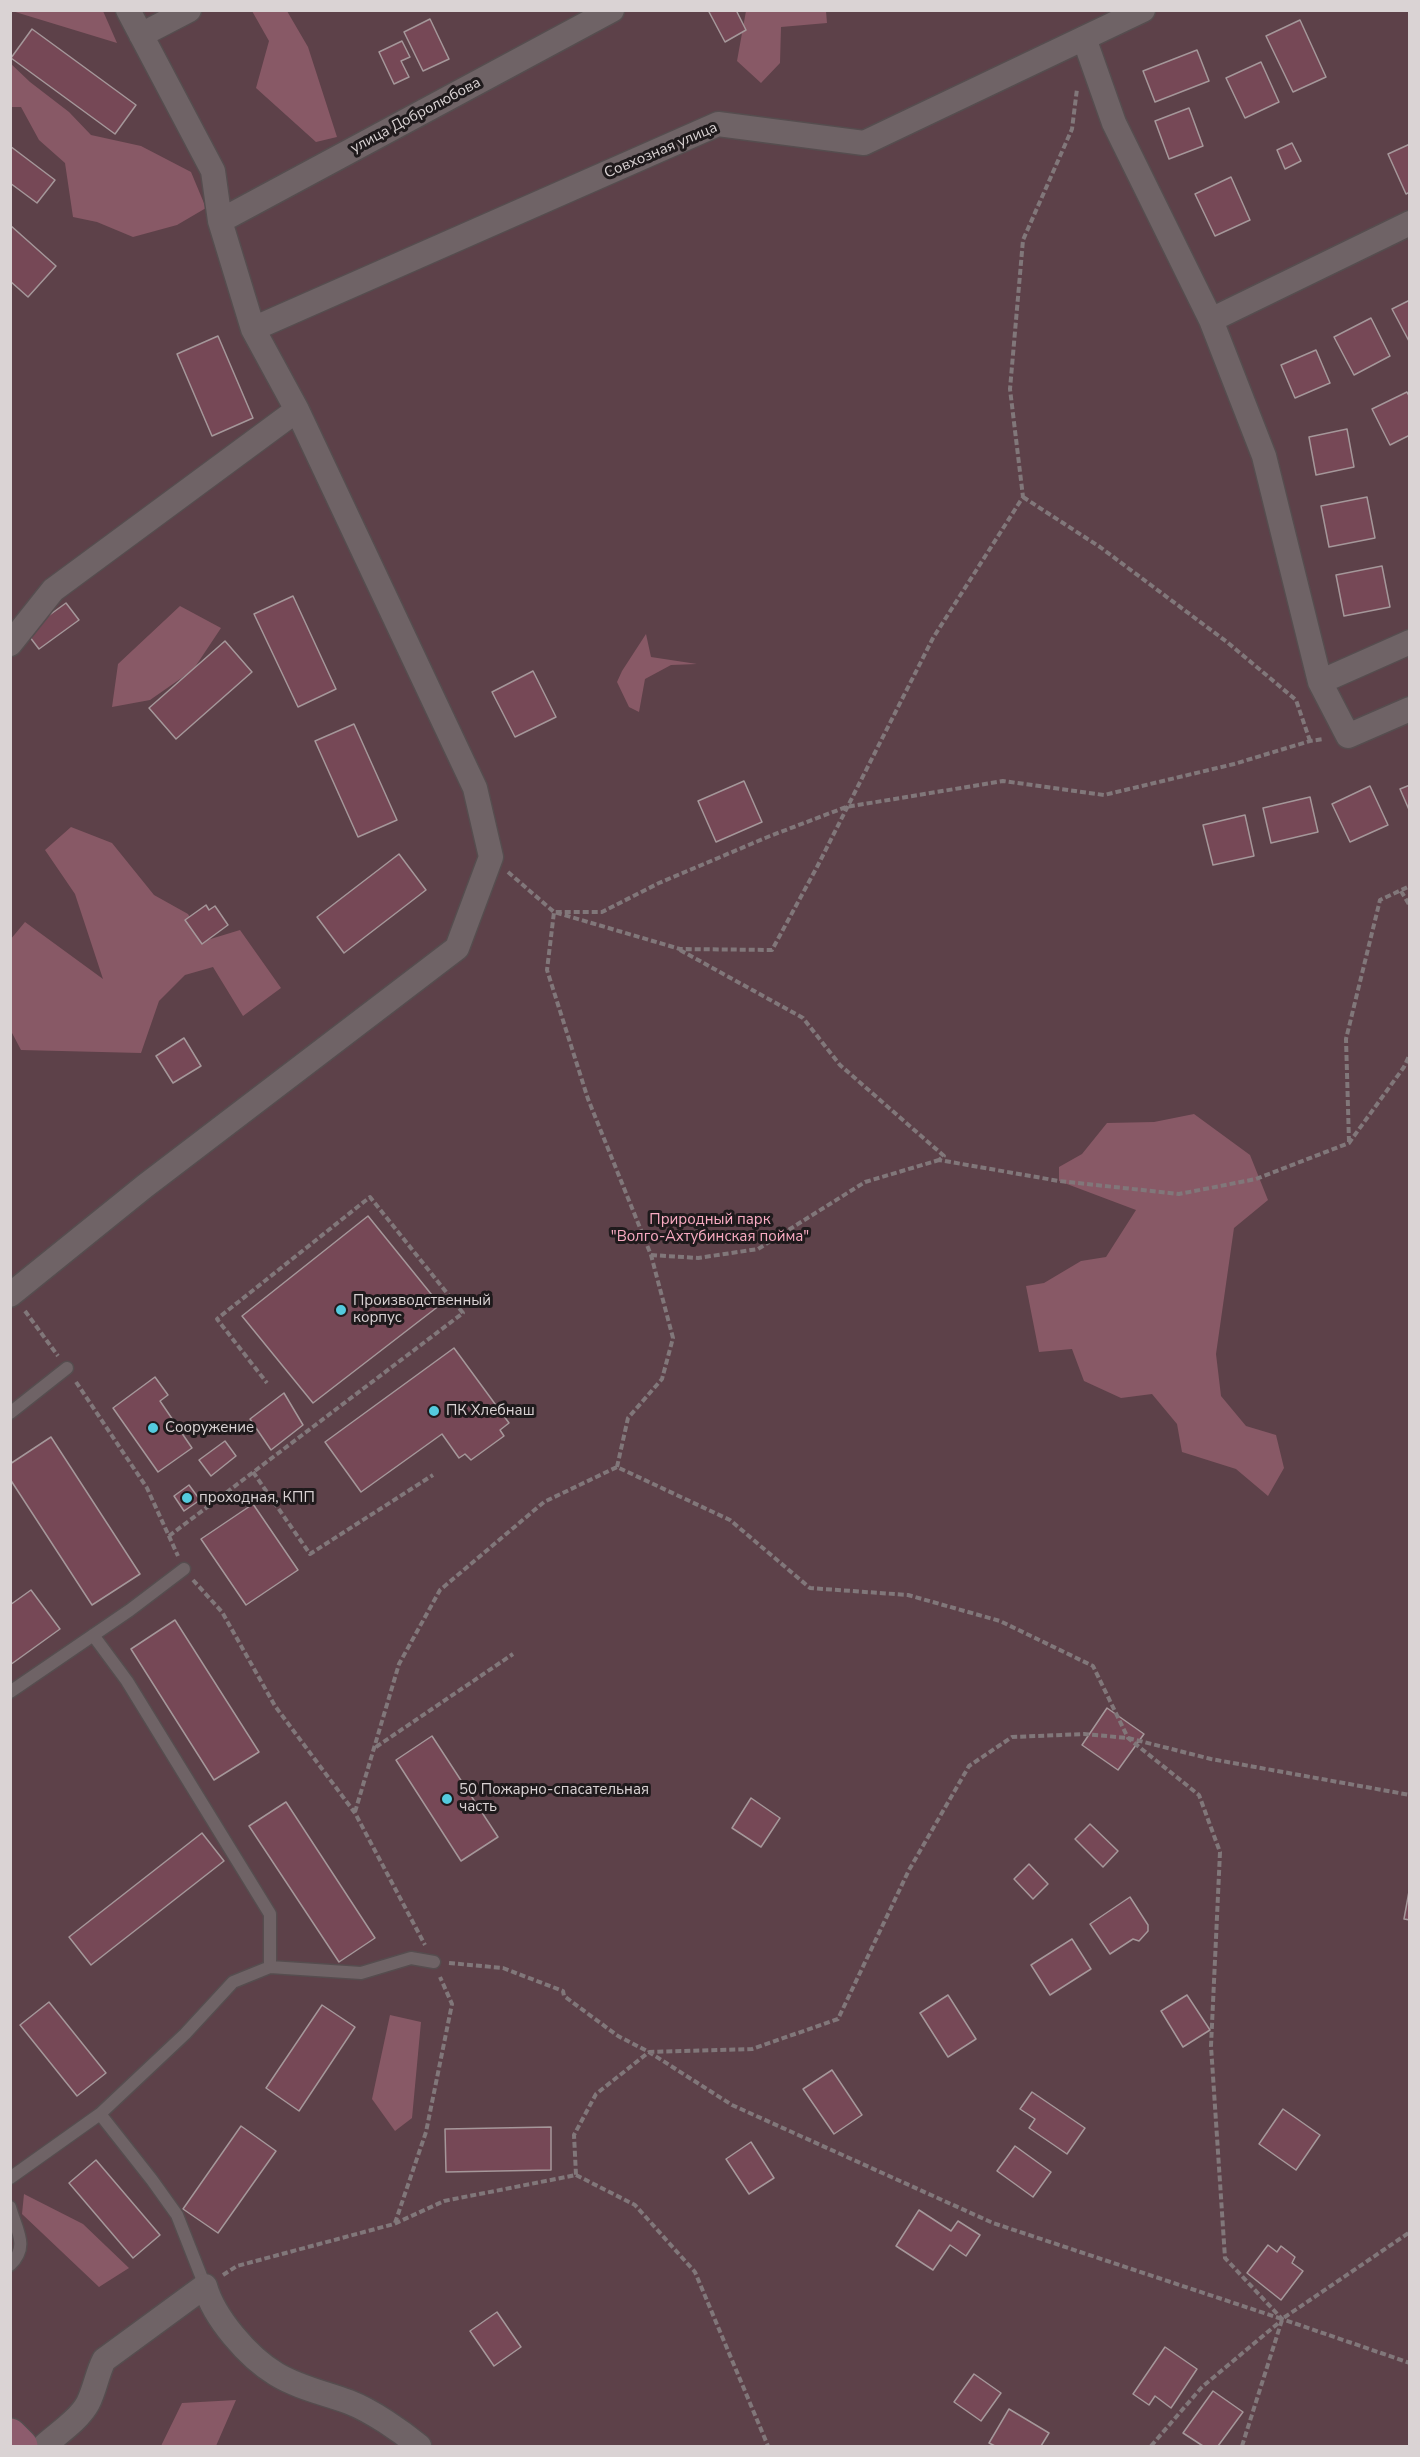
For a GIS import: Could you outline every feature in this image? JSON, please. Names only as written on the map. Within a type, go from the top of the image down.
[{"type":"street","points":[[11,1294],[145,1186],[457,948],[491,857],[475,788],[297,410],[253,329],[220,220],[213,171],[128,10]]},
{"type":"street","points":[[141,35],[189,10]]},
{"type":"street","name":"улица Добролюбова","points":[[220,220],[612,10]]},
{"type":"street","name":"Совхозная улица","points":[[253,329],[718,124],[864,143],[1143,10]]},
{"type":"street","points":[[1084,38],[1114,123],[1211,320],[1264,456],[1320,682],[1347,736],[1410,709]]},
{"type":"street","points":[[1211,320],[1410,223]]},
{"type":"street","points":[[10,644],[53,590],[297,410]]},
{"type":"street","points":[[1320,682],[1410,642]]},
{"type":"street","points":[[44,2446],[86,2407],[104,2360],[205,2286],[208,2296],[237,2341],[276,2374],[311,2390],[351,2403],[419,2446]]},
{"type":"lane","points":[[10,1413],[67,1368]]},
{"type":"lane","points":[[10,1692],[184,1569]]},
{"type":"lane","points":[[93,1635],[127,1681],[270,1914],[270,1967]]},
{"type":"lane","points":[[10,2178],[100,2114],[185,2034],[233,1982],[270,1967],[361,1973],[411,1958],[434,1962]]},
{"type":"lane","points":[[100,2114],[177,2215],[205,2286]]},
{"type":"lane","points":[[10,2208],[22,2244],[20,2254],[10,2265]]},
{"type":"path","points":[[680,949],[772,950],[817,867],[933,638],[1023,497],[1010,389],[1023,240],[1072,129],[1078,83]]},
{"type":"path","points":[[554,912],[602,912],[660,883],[770,836],[846,807],[1003,781],[1104,795],[1234,764],[1310,741],[1296,700],[1227,642],[1100,547],[1023,497]]},
{"type":"path","points":[[491,857],[554,912],[680,949],[803,1018],[840,1065],[944,1156],[939,1160],[865,1182],[758,1249],[698,1258],[651,1255]]},
{"type":"path","points":[[1350,1143],[1346,1039],[1380,900],[1410,886]]},
{"type":"path","points":[[1401,890],[1410,906]]},
{"type":"path","points":[[554,912],[547,970],[588,1099],[651,1255],[673,1338],[662,1379],[628,1418],[617,1467]]},
{"type":"path","points":[[939,1160],[1059,1181],[1179,1194],[1256,1179],[1350,1143],[1404,1067],[1410,1054]]},
{"type":"path","points":[[169,1536],[463,1313],[370,1197],[217,1319],[267,1383]]},
{"type":"path","points":[[11,1294],[67,1368],[147,1488],[184,1569],[222,1612],[275,1706],[355,1813],[434,1962],[452,2004],[426,2132],[394,2224]]},
{"type":"path","points":[[617,1467],[730,1520],[810,1588],[908,1595],[1000,1620],[1093,1666],[1128,1738],[1199,1795],[1220,1852],[1211,2046],[1225,2258],[1282,2319]]},
{"type":"path","points":[[355,1813],[399,1664],[440,1590],[544,1502],[617,1467]]},
{"type":"path","points":[[253,1472],[310,1554],[433,1475]]},
{"type":"path","points":[[375,1747],[513,1654]]},
{"type":"path","points":[[576,2175],[574,2135],[596,2094],[649,2052],[752,2049],[838,2019],[909,1870],[969,1766],[1012,1737],[1084,1734],[1128,1738],[1211,1759],[1410,1795]]},
{"type":"path","points":[[434,1962],[503,1968],[563,1991],[564,1996],[618,2036],[649,2052],[732,2105],[993,2223],[1410,2363]]},
{"type":"path","points":[[205,2286],[237,2266],[394,2224],[444,2201],[576,2175],[635,2205],[695,2272],[768,2446]]},
{"type":"path","points":[[1152,2446],[1202,2387],[1282,2319],[1410,2232]]},
{"type":"path","points":[[1242,2446],[1282,2319]]},
{"type":"green space","name":"Природный парк \"Волго-Ахтубинская пойма\"","points":[[11,11],[1409,11],[1409,2446],[11,2446]]},
{"type":"shaded area","points":[[12,11],[103,11],[117,43]]},
{"type":"shaded area","points":[[252,11],[287,11],[308,47],[337,137],[316,142],[256,88],[269,41]]},
{"type":"shaded area","points":[[746,11],[826,11],[827,23],[781,27],[780,63],[761,83],[737,61]]},
{"type":"shaded area","points":[[10,63],[30,82],[69,112],[91,135],[141,146],[191,172],[206,208],[177,225],[133,237],[97,222],[73,217],[65,163],[39,140],[21,107],[11,107]]},
{"type":"shaded area","points":[[180,606],[221,628],[193,670],[150,700],[112,707],[118,664]]},
{"type":"shaded area","points":[[646,634],[651,657],[697,664],[671,665],[645,679],[639,712],[629,707],[617,682]]},
{"type":"shaded area","points":[[71,827],[112,843],[154,895],[188,914],[204,941],[240,930],[281,988],[243,1016],[213,967],[185,975],[159,1001],[141,1053],[21,1050],[11,1031],[10,940],[25,922],[103,979],[75,894],[45,850]]},
{"type":"shaded area","points":[[1194,1114],[1250,1155],[1268,1200],[1234,1228],[1216,1354],[1221,1396],[1246,1426],[1276,1435],[1284,1468],[1268,1496],[1236,1469],[1182,1452],[1177,1424],[1152,1394],[1121,1398],[1084,1381],[1072,1349],[1039,1352],[1026,1286],[1044,1283],[1081,1261],[1106,1257],[1136,1210],[1059,1181],[1059,1167],[1082,1154],[1107,1123],[1154,1122]]},
{"type":"shaded area","points":[[390,2015],[421,2022],[412,2118],[395,2131],[372,2099]]},
{"type":"shaded area","points":[[24,2194],[83,2224],[129,2268],[99,2287],[22,2214]]},
{"type":"shaded area","points":[[236,2400],[216,2446],[161,2446],[182,2403]]},
{"type":"building","points":[[708,10],[736,10],[746,30],[725,42]]},
{"type":"building","points":[[430,19],[449,59],[423,71],[404,32]]},
{"type":"building","points":[[1300,20],[1326,77],[1293,92],[1266,36]]},
{"type":"building","points":[[32,29],[136,105],[115,134],[11,58]]},
{"type":"building","points":[[402,41],[410,57],[401,61],[409,77],[394,84],[379,52]]},
{"type":"building","points":[[1197,50],[1209,81],[1155,102],[1143,71]]},
{"type":"building","points":[[1261,62],[1279,102],[1245,118],[1226,78]]},
{"type":"building","points":[[1189,108],[1203,146],[1169,159],[1155,121]]},
{"type":"building","points":[[1292,143],[1301,161],[1285,169],[1277,150]]},
{"type":"building","points":[[1410,144],[1410,192],[1406,194],[1388,154]]},
{"type":"building","points":[[10,146],[55,180],[37,203],[10,183]]},
{"type":"building","points":[[1231,177],[1250,220],[1215,236],[1195,194]]},
{"type":"building","points":[[10,225],[56,266],[28,297],[10,281]]},
{"type":"building","points":[[1410,300],[1410,343],[1392,309]]},
{"type":"building","points":[[1371,318],[1390,356],[1354,375],[1334,337]]},
{"type":"building","points":[[218,336],[253,418],[212,436],[177,354]]},
{"type":"building","points":[[1316,350],[1330,383],[1295,398],[1281,365]]},
{"type":"building","points":[[1407,392],[1410,398],[1410,435],[1390,445],[1372,409]]},
{"type":"building","points":[[1347,429],[1354,467],[1316,475],[1309,437]]},
{"type":"building","points":[[1367,497],[1375,538],[1329,547],[1321,506]]},
{"type":"building","points":[[1382,566],[1390,607],[1344,616],[1336,575]]},
{"type":"building","points":[[293,596],[336,689],[298,707],[254,614]]},
{"type":"building","points":[[66,603],[79,620],[39,649],[26,632]]},
{"type":"building","points":[[225,641],[252,672],[176,739],[149,708]]},
{"type":"building","points":[[533,671],[556,717],[515,737],[492,692]]},
{"type":"building","points":[[354,724],[397,820],[358,837],[315,741]]},
{"type":"building","points":[[744,781],[762,822],[716,842],[698,801]]},
{"type":"building","points":[[1410,785],[1410,812],[1400,789]]},
{"type":"building","points":[[1370,786],[1388,825],[1350,842],[1332,804]]},
{"type":"building","points":[[1310,797],[1318,832],[1271,843],[1263,808]]},
{"type":"building","points":[[1245,815],[1254,856],[1213,865],[1203,825]]},
{"type":"building","points":[[399,854],[426,890],[344,953],[317,917]]},
{"type":"building","points":[[206,905],[209,910],[215,906],[228,925],[202,944],[185,920]]},
{"type":"building","points":[[184,1038],[201,1066],[173,1083],[156,1056]]},
{"type":"building","name":"Производственный корпус","points":[[368,1216],[440,1305],[313,1403],[242,1316]]},
{"type":"building","name":"ПК Хлебнаш","points":[[454,1348],[509,1423],[500,1430],[504,1436],[471,1460],[465,1454],[459,1458],[442,1434],[361,1492],[325,1442]]},
{"type":"building","name":"Сооружение","points":[[155,1377],[168,1395],[160,1401],[192,1448],[158,1472],[113,1408]]},
{"type":"building","points":[[284,1393],[303,1425],[271,1450],[250,1419]]},
{"type":"building","points":[[51,1437],[140,1574],[92,1605],[10,1479],[10,1464]]},
{"type":"building","name":"Сооружение","points":[[225,1441],[236,1456],[211,1476],[199,1460]]},
{"type":"building","name":"проходная, КПП","points":[[189,1485],[200,1500],[184,1511],[174,1496]]},
{"type":"building","points":[[253,1504],[298,1570],[246,1605],[201,1539]]},
{"type":"building","points":[[31,1590],[60,1629],[10,1665],[10,1605]]},
{"type":"building","points":[[175,1620],[259,1752],[214,1780],[131,1649]]},
{"type":"building","points":[[1107,1708],[1144,1734],[1118,1770],[1082,1745]]},
{"type":"building","name":"50 Пожарно-спасательная часть","points":[[432,1736],[498,1837],[461,1861],[396,1760]]},
{"type":"building","points":[[751,1798],[780,1818],[761,1847],[732,1828]]},
{"type":"building","points":[[286,1802],[375,1938],[339,1962],[249,1826]]},
{"type":"building","points":[[1090,1824],[1118,1851],[1103,1867],[1075,1839]]},
{"type":"building","points":[[202,1833],[224,1861],[91,1965],[69,1937]]},
{"type":"building","points":[[1029,1864],[1048,1884],[1033,1899],[1014,1879]]},
{"type":"building","points":[[1410,1886],[1410,1920],[1404,1919]]},
{"type":"building","points":[[1130,1897],[1148,1925],[1148,1931],[1139,1941],[1133,1939],[1110,1954],[1090,1924]]},
{"type":"building","points":[[1072,1939],[1091,1969],[1050,1995],[1031,1965]]},
{"type":"building","points":[[948,1995],[976,2039],[948,2057],[920,2013]]},
{"type":"building","points":[[1187,1995],[1210,2030],[1183,2047],[1161,2011]]},
{"type":"building","points":[[49,2002],[106,2073],[77,2096],[20,2025]]},
{"type":"building","points":[[322,2005],[355,2027],[299,2111],[266,2088]]},
{"type":"building","points":[[832,2070],[862,2115],[834,2134],[803,2089]]},
{"type":"building","points":[[1032,2092],[1085,2128],[1067,2154],[1029,2128],[1035,2119],[1020,2109]]},
{"type":"building","points":[[1283,2109],[1320,2135],[1296,2170],[1259,2144]]},
{"type":"building","points":[[241,2126],[276,2151],[218,2233],[183,2209]]},
{"type":"building","points":[[551,2127],[551,2170],[446,2172],[445,2129]]},
{"type":"building","points":[[751,2142],[774,2178],[749,2194],[726,2159]]},
{"type":"building","points":[[1015,2146],[1051,2172],[1033,2197],[997,2171]]},
{"type":"building","points":[[96,2160],[160,2235],[133,2258],[69,2183]]},
{"type":"building","points":[[919,2210],[951,2231],[958,2221],[980,2235],[966,2256],[950,2245],[933,2270],[896,2246]]},
{"type":"building","points":[[1268,2245],[1277,2252],[1281,2246],[1295,2257],[1292,2263],[1303,2271],[1281,2300],[1247,2273]]},
{"type":"building","points":[[497,2312],[521,2347],[494,2366],[470,2331]]},
{"type":"building","points":[[1165,2347],[1197,2369],[1171,2408],[1155,2396],[1149,2405],[1133,2394]]},
{"type":"building","points":[[974,2374],[1001,2393],[981,2421],[954,2402]]},
{"type":"building","points":[[1213,2391],[1243,2412],[1218,2446],[1203,2446],[1183,2433]]},
{"type":"building","points":[[1009,2409],[1049,2433],[1041,2446],[995,2446],[989,2443]]},
{"type":"place","name":"Производственный корпус","points":[[341,1310]]},
{"type":"place","name":"ПК Хлебнаш","points":[[434,1411]]},
{"type":"place","name":"Сооружение","points":[[153,1428]]},
{"type":"place","name":"проходная, КПП","points":[[187,1498]]},
{"type":"place","name":"50 Пожарно-спасательная часть","points":[[447,1799]]}]
